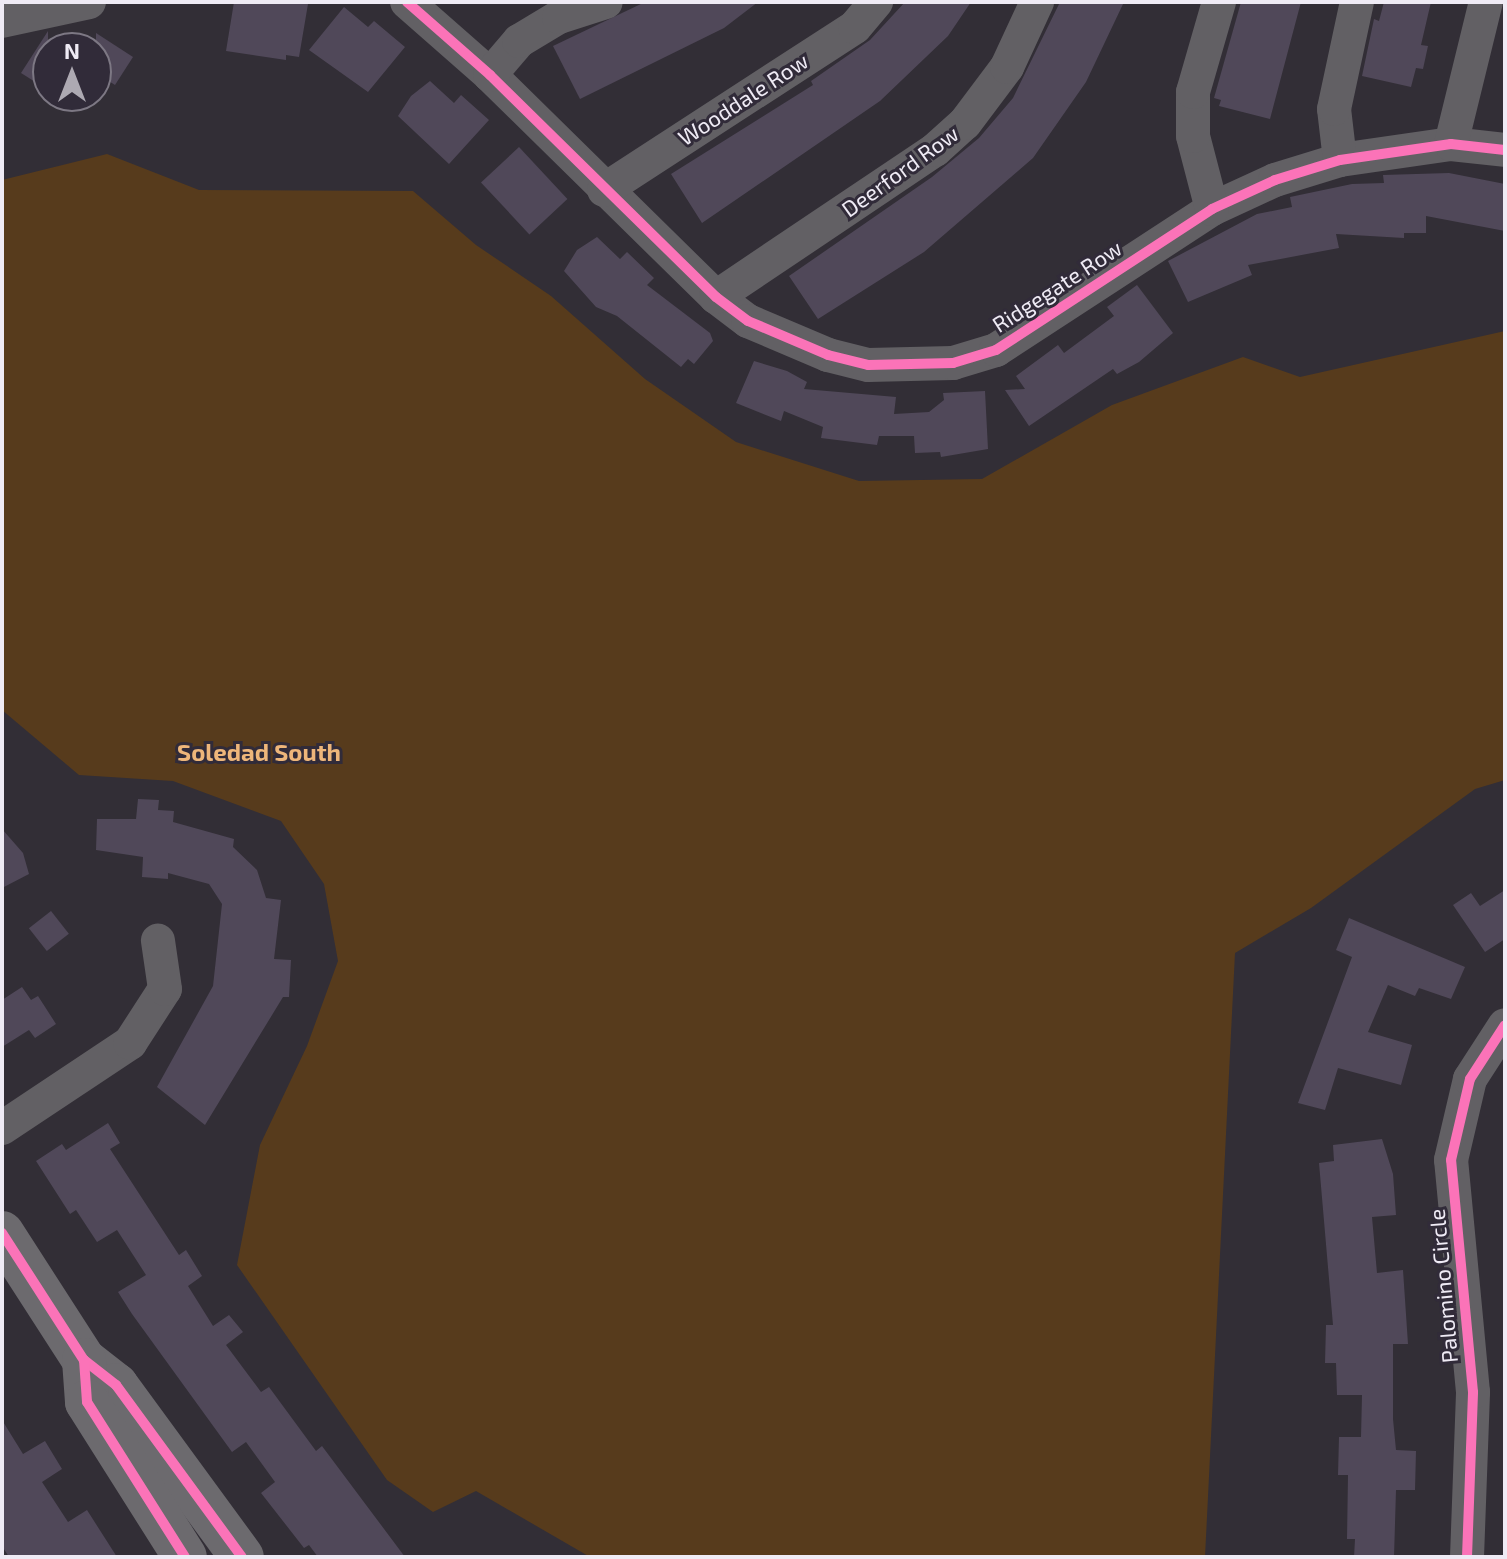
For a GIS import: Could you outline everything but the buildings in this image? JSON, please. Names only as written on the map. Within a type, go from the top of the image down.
[{"type":"main road","points":[[2,1233],[84,1360],[116,1385],[242,1557]]},
{"type":"main road","points":[[84,1360],[87,1402],[185,1557]]},
{"type":"street","points":[[2,21],[89,2]]},
{"type":"street","name":"Ridgegate Row","points":[[407,2],[490,75],[716,297],[748,321],[828,355],[868,365],[953,363],[996,350],[1212,209],[1275,180],[1340,160],[1451,144],[1505,150]]},
{"type":"street","points":[[490,75],[519,41],[559,17],[606,2]]},
{"type":"street","name":"Wooddale Row","points":[[604,190],[855,27],[876,2]]},
{"type":"street","name":"Deerford Row","points":[[716,297],[935,150],[965,123],[1007,67],[1037,2]]},
{"type":"street","points":[[1212,209],[1193,136],[1193,92],[1219,2]]},
{"type":"street","points":[[1340,160],[1334,109],[1357,2]]},
{"type":"street","points":[[1451,144],[1486,2]]},
{"type":"street","points":[[2,1128],[130,1043],[165,989],[158,941]]},
{"type":"street","name":"Palomino Circle","points":[[1467,1557],[1473,1392],[1451,1160],[1470,1079],[1505,1025]]},
{"type":"shaded area","points":[[107,154],[199,190],[413,191],[476,245],[551,296],[645,379],[736,442],[859,481],[982,479],[1112,405],[1243,357],[1300,377],[1505,331],[1505,780],[1475,789],[1311,908],[1235,953],[1205,1557],[590,1557],[476,1491],[433,1512],[387,1480],[237,1265],[260,1145],[307,1046],[338,961],[324,884],[281,821],[173,781],[79,775],[2,710],[2,180]]},
{"type":"cycle path","points":[[407,2],[490,75],[716,297],[748,321],[828,355],[868,365],[953,363],[996,350],[1212,209],[1275,180],[1340,160],[1451,144],[1505,150]]},
{"type":"cycle path","points":[[1467,1557],[1473,1392],[1451,1160],[1470,1079],[1505,1025]]},
{"type":"cycle path","points":[[2,1233],[84,1360],[116,1385],[242,1557]]},
{"type":"cycle path","points":[[84,1360],[87,1402],[185,1557]]},
{"type":"district","name":"Soledad South","points":[[259,752]]}]
